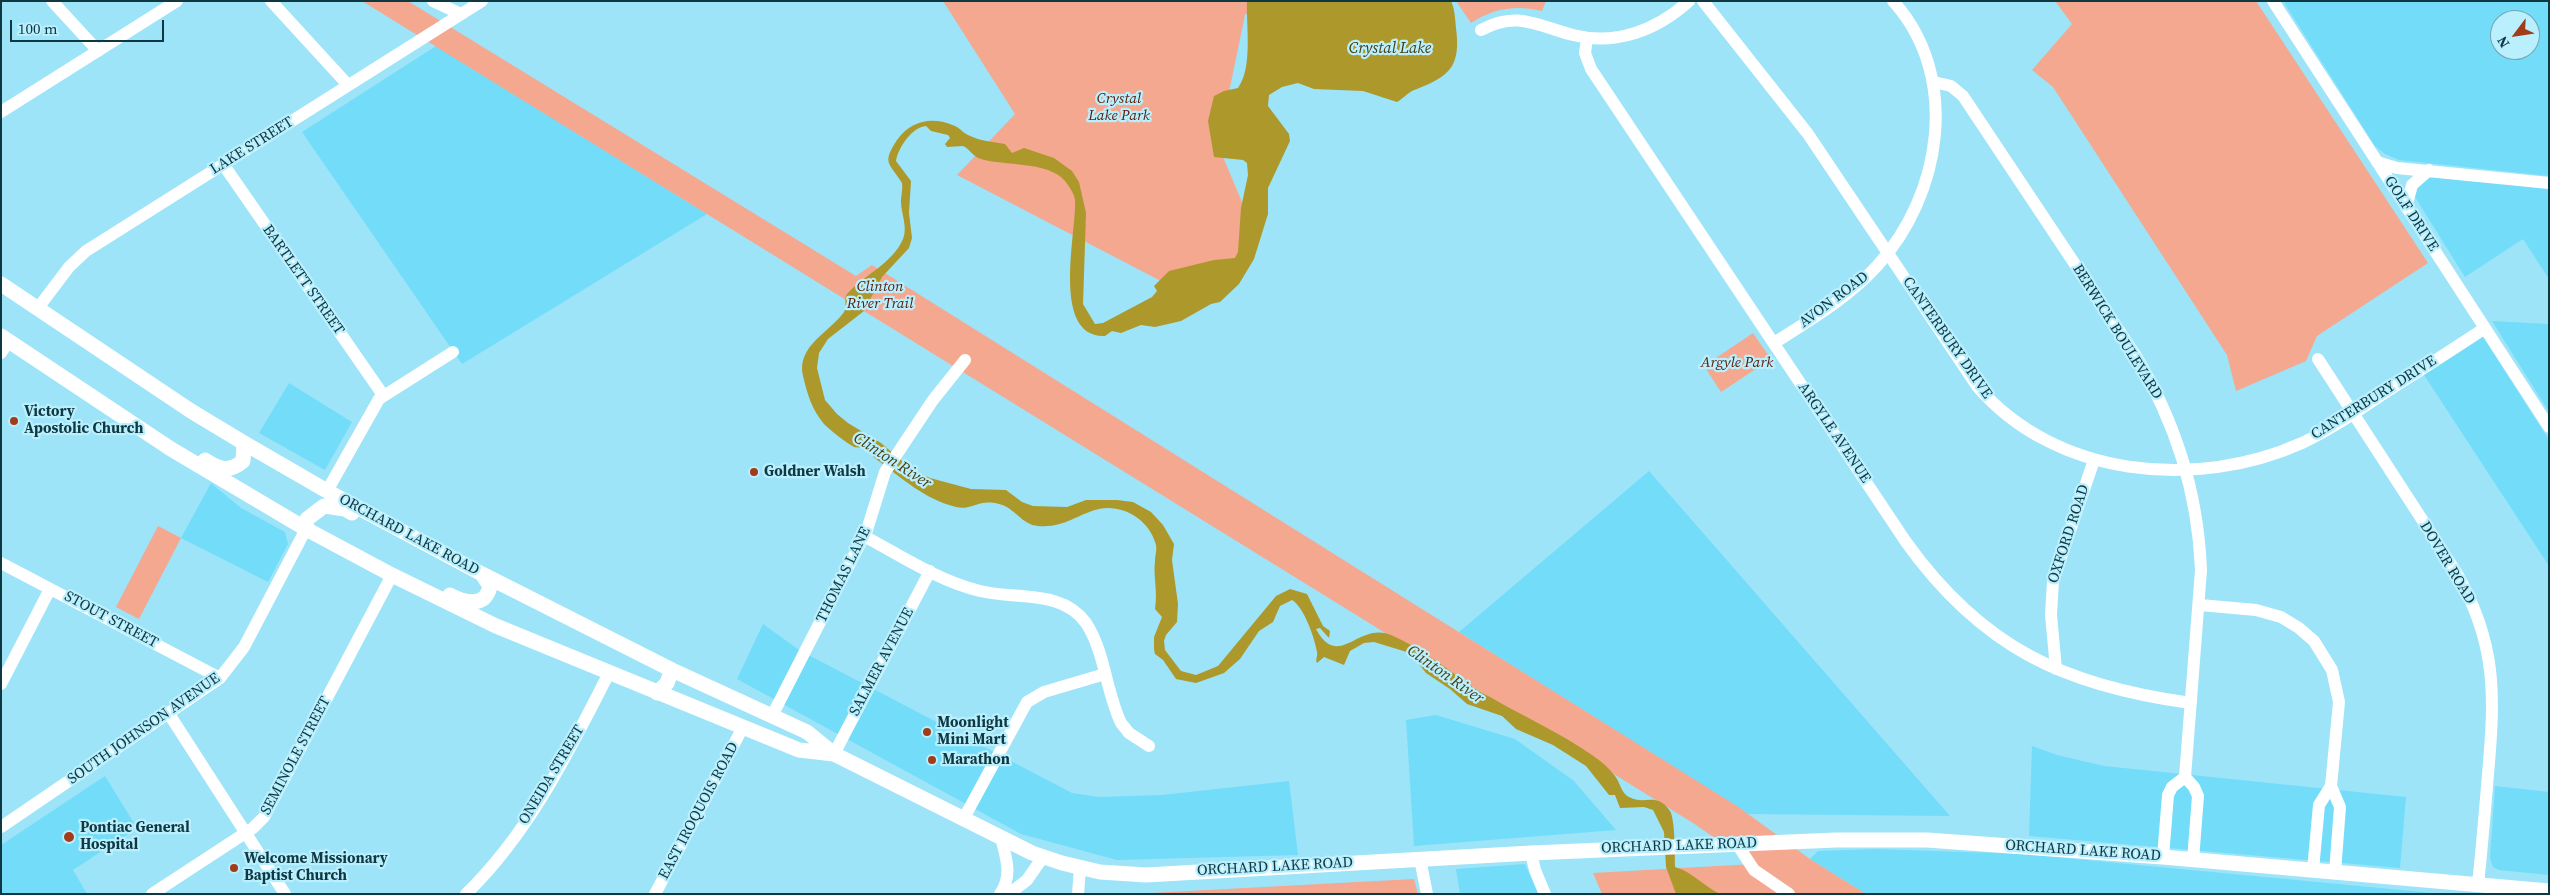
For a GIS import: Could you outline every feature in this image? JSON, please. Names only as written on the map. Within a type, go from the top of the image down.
[{"type":"main road","name":"ORCHARD LAKE ROAD","points":[[1,284],[162,392],[244,443],[327,491],[482,574],[672,670],[807,732],[834,754],[1001,838],[1043,857],[1080,868],[1124,875],[1146,875],[1669,846],[1927,840],[2163,857],[2549,891]]},
{"type":"main road","name":"ORCHARD LAKE ROAD","points":[[4,343],[179,454],[306,529],[392,575],[496,626],[657,693],[799,750],[834,754]]},
{"type":"main road","points":[[100,403],[118,404],[217,468],[228,469],[243,461],[244,443]]},
{"type":"main road","points":[[306,529],[307,520],[312,513],[324,506],[334,506],[345,509],[438,558],[452,558]]},
{"type":"main road","points":[[392,575],[405,572],[467,602],[477,602],[489,594],[490,586],[482,574]]},
{"type":"main road","points":[[657,693],[667,683],[672,670]]},
{"type":"street","points":[[52,1],[98,51]]},
{"type":"street","points":[[1,112],[177,1]]},
{"type":"street","points":[[271,1],[348,85]]},
{"type":"street","points":[[433,1],[461,14]]},
{"type":"street","name":"LAKE STREET","points":[[38,308],[69,267],[86,251],[482,1]]},
{"type":"street","points":[[1481,30],[1503,21],[1524,20],[1587,38],[1616,38],[1644,31],[1666,20],[1689,1]]},
{"type":"street","name":"CANTERBURY DRIVE","points":[[1703,1],[1794,114],[1967,372],[1993,405],[2011,420],[2039,438],[2094,460],[2137,467],[2187,469],[2220,466],[2269,455],[2314,437],[2353,414],[2485,328]]},
{"type":"street","name":"AVON ROAD","points":[[1774,343],[1850,291],[1870,273],[1888,252],[1913,212],[1926,177],[1934,133],[1934,82],[1921,43],[1909,22],[1893,1]]},
{"type":"street","name":"GOLF DRIVE","points":[[2273,1],[2549,427]]},
{"type":"street","name":"ARGYLE AVENUE","points":[[1587,38],[1585,53],[1591,69],[1906,542],[1938,582],[1990,630],[2024,652],[2056,669],[2115,690],[2191,703]]},
{"type":"street","name":"BERWICK BOULEVARD","points":[[1934,82],[1951,86],[1963,96],[2134,353],[2164,409],[2187,469],[2200,540],[2200,605],[2185,777]]},
{"type":"street","points":[[2377,162],[2397,168],[2549,183]]},
{"type":"street","name":"BARTLETT STREET","points":[[223,164],[383,395]]},
{"type":"street","points":[[2406,207],[2412,184],[2429,170]]},
{"type":"street","points":[[327,491],[372,408],[383,395],[454,352]]},
{"type":"street","name":"DOVER ROAD","points":[[2318,359],[2460,580],[2477,615],[2492,676],[2493,709],[2478,884]]},
{"type":"street","name":"THOMAS LANE","points":[[772,716],[814,638],[864,536],[885,472],[897,451],[933,400],[965,360]]},
{"type":"street","name":"OXFORD ROAD","points":[[2056,669],[2051,614],[2053,581],[2094,460]]},
{"type":"street","name":"SOUTH JOHNSON AVENUE","points":[[1,827],[220,678],[244,647],[306,529]]},
{"type":"street","points":[[864,536],[953,582],[982,592],[1044,599],[1068,606],[1081,617],[1090,631],[1121,724],[1129,733],[1149,746]]},
{"type":"street","name":"STOUT STREET","points":[[1,563],[220,678]]},
{"type":"street","name":"SALMER AVENUE","points":[[834,754],[930,571]]},
{"type":"street","name":"SEMINOLE STREET","points":[[152,894],[246,833],[264,817],[392,575]]},
{"type":"street","points":[[1,684],[50,589]]},
{"type":"street","points":[[2200,605],[2256,610],[2273,614],[2299,628],[2319,647],[2334,675],[2339,702],[2332,786],[2340,806],[2335,872]]},
{"type":"street","name":"ONEIDA STREET","points":[[466,894],[506,848],[539,802],[609,673]]},
{"type":"street","points":[[964,818],[1027,702],[1044,692],[1105,674]]},
{"type":"street","points":[[169,714],[284,894]]},
{"type":"street","name":"EAST IROQUOIS ROAD","points":[[655,894],[744,727]]},
{"type":"street","points":[[2163,857],[2168,795],[2172,787],[2185,777],[2194,786],[2198,796],[2194,860]]},
{"type":"street","points":[[2313,870],[2319,805],[2332,786]]},
{"type":"street","points":[[1000,894],[1007,881],[1008,871],[1001,838]]},
{"type":"street","points":[[1738,844],[1754,870],[1789,894]]},
{"type":"street","points":[[1531,853],[1544,894]]},
{"type":"street","points":[[1009,894],[1027,880],[1043,857]]},
{"type":"street","points":[[1420,859],[1427,894]]},
{"type":"street","points":[[1078,894],[1080,868]]},
{"type":"shaded area","points":[[2283,1],[2549,1],[2549,176],[2399,160],[2385,154],[2375,146]]},
{"type":"shaded area","points":[[436,46],[707,214],[462,364],[302,132]]},
{"type":"shaded area","points":[[2429,175],[2549,189],[2549,279],[2523,239],[2465,277],[2415,197],[2419,184]]},
{"type":"shaded area","points":[[2492,321],[2549,324],[2549,412]]},
{"type":"shaded area","points":[[2483,337],[2549,440],[2549,566],[2424,375]]},
{"type":"shaded area","points":[[289,383],[352,422],[325,470],[259,433]]},
{"type":"shaded area","points":[[1649,471],[1950,816],[1748,814],[1459,632]]},
{"type":"shaded area","points":[[211,483],[241,508],[285,532],[288,544],[268,582],[181,538]]},
{"type":"shaded area","points":[[763,624],[799,650],[1072,793],[1099,797],[1162,795],[1289,781],[1298,855],[1117,860],[1021,834],[737,679]]},
{"type":"shaded area","points":[[1436,715],[1515,739],[1574,781],[1616,830],[1414,846],[1406,720]]},
{"type":"shaded area","points":[[2032,746],[2057,755],[2104,766],[2406,797],[2400,868],[2029,836]]},
{"type":"shaded area","name":"Pontiac General Hospital","points":[[105,776],[137,828],[73,870],[87,894],[1,894],[1,845]]},
{"type":"shaded area","points":[[2495,786],[2549,792],[2549,875],[2499,870],[2493,867],[2490,858]]},
{"type":"shaded area","points":[[1876,849],[2023,854],[2443,894],[1866,894],[1810,859],[1818,851]]},
{"type":"shaded area","points":[[1525,864],[1538,894],[1460,894],[1456,869]]},
{"type":"green space","name":"Clinton River Trail","points":[[362,1],[408,1],[856,276],[872,265],[1737,806],[1810,859],[1866,894],[1602,894],[1593,873],[1753,864],[1693,823]]},
{"type":"green space","name":"Crystal Lake Park","points":[[943,1],[1266,1],[1245,15],[1218,145],[1255,233],[1207,305],[957,175],[1015,114]]},
{"type":"green space","points":[[1456,1],[1546,1],[1542,11],[1523,8],[1505,9],[1488,14],[1471,23]]},
{"type":"green space","points":[[2055,1],[2256,1],[2428,263],[2317,336],[2306,361],[2236,391],[2227,355],[2053,87],[2032,70],[2072,24]]},
{"type":"green space","name":"Argyle Park","points":[[1753,333],[1771,359],[1721,392],[1704,366]]},
{"type":"green space","points":[[158,526],[181,538],[139,619],[116,607]]},
{"type":"green space","points":[[1414,879],[1418,894],[1132,894]]},
{"type":"water","points":[[1247,1],[1451,1],[1455,14],[1457,41],[1455,61],[1451,68],[1438,79],[1411,91],[1397,102],[1363,91],[1314,89],[1298,83],[1282,87],[1269,95],[1268,106],[1289,134],[1290,141],[1268,188],[1268,214],[1254,259],[1239,284],[1220,302],[1211,304],[1181,321],[1155,327],[1141,325],[1121,333],[1112,331],[1105,336],[1088,332],[1077,320],[1072,302],[1070,280],[1075,199],[1065,181],[1048,170],[981,159],[963,146],[947,147],[945,144],[950,138],[948,135],[931,131],[926,126],[921,127],[906,139],[896,161],[911,181],[909,213],[912,238],[909,248],[882,277],[864,311],[828,339],[819,353],[817,368],[825,400],[848,423],[881,443],[913,470],[930,478],[971,489],[1006,490],[1022,502],[1033,506],[1067,507],[1086,500],[1117,500],[1133,502],[1151,512],[1163,525],[1174,544],[1172,560],[1178,604],[1177,622],[1166,635],[1164,641],[1165,650],[1181,671],[1196,675],[1218,666],[1276,596],[1290,589],[1307,594],[1323,626],[1330,631],[1329,638],[1320,628],[1316,629],[1324,641],[1333,646],[1341,646],[1369,634],[1379,632],[1391,635],[1413,646],[1477,690],[1581,747],[1613,773],[1624,793],[1629,797],[1640,800],[1655,800],[1665,805],[1672,815],[1673,821],[1675,867],[1687,872],[1720,894],[1676,894],[1666,867],[1664,832],[1653,810],[1644,807],[1620,808],[1615,795],[1609,795],[1586,766],[1553,745],[1516,729],[1502,716],[1467,704],[1450,689],[1426,673],[1410,653],[1374,642],[1364,643],[1350,651],[1344,665],[1324,657],[1317,663],[1316,646],[1308,624],[1301,609],[1292,600],[1280,606],[1273,622],[1259,631],[1240,659],[1224,673],[1196,683],[1176,679],[1163,660],[1155,654],[1154,637],[1162,617],[1155,609],[1156,547],[1152,534],[1140,520],[1125,511],[1108,508],[1099,509],[1056,525],[1038,526],[1027,523],[999,504],[986,502],[961,508],[956,507],[923,493],[863,448],[854,447],[846,442],[824,424],[816,413],[808,395],[803,376],[802,365],[804,356],[816,340],[844,312],[847,294],[885,262],[903,239],[905,225],[901,202],[902,183],[888,159],[897,140],[916,124],[931,121],[947,123],[973,137],[1005,144],[1012,153],[1024,148],[1054,158],[1072,171],[1079,182],[1086,213],[1083,304],[1095,324],[1103,323],[1152,297],[1157,291],[1154,286],[1169,271],[1214,260],[1235,258],[1238,252],[1241,208],[1248,175],[1247,163],[1243,160],[1214,157],[1208,121],[1214,96],[1224,91],[1238,88],[1243,79],[1248,46]]},
{"type":"place","name":"Victory Apostolic Church","points":[[14,421]]},
{"type":"place","name":"Goldner Walsh","points":[[754,472]]},
{"type":"place","name":"Moonlight Mini Mart","points":[[927,732]]},
{"type":"place","name":"Marathon","points":[[932,760]]},
{"type":"place","name":"Pontiac General Hospital","points":[[69,837]]},
{"type":"place","name":"Welcome Missionary Baptist Church","points":[[234,868]]},
{"type":"water label","name":"Crystal Lake","points":[[1390,49]]},
{"type":"water label","name":"Clinton River","points":[[892,461]]},
{"type":"water label","name":"Clinton River","points":[[1445,675]]}]
